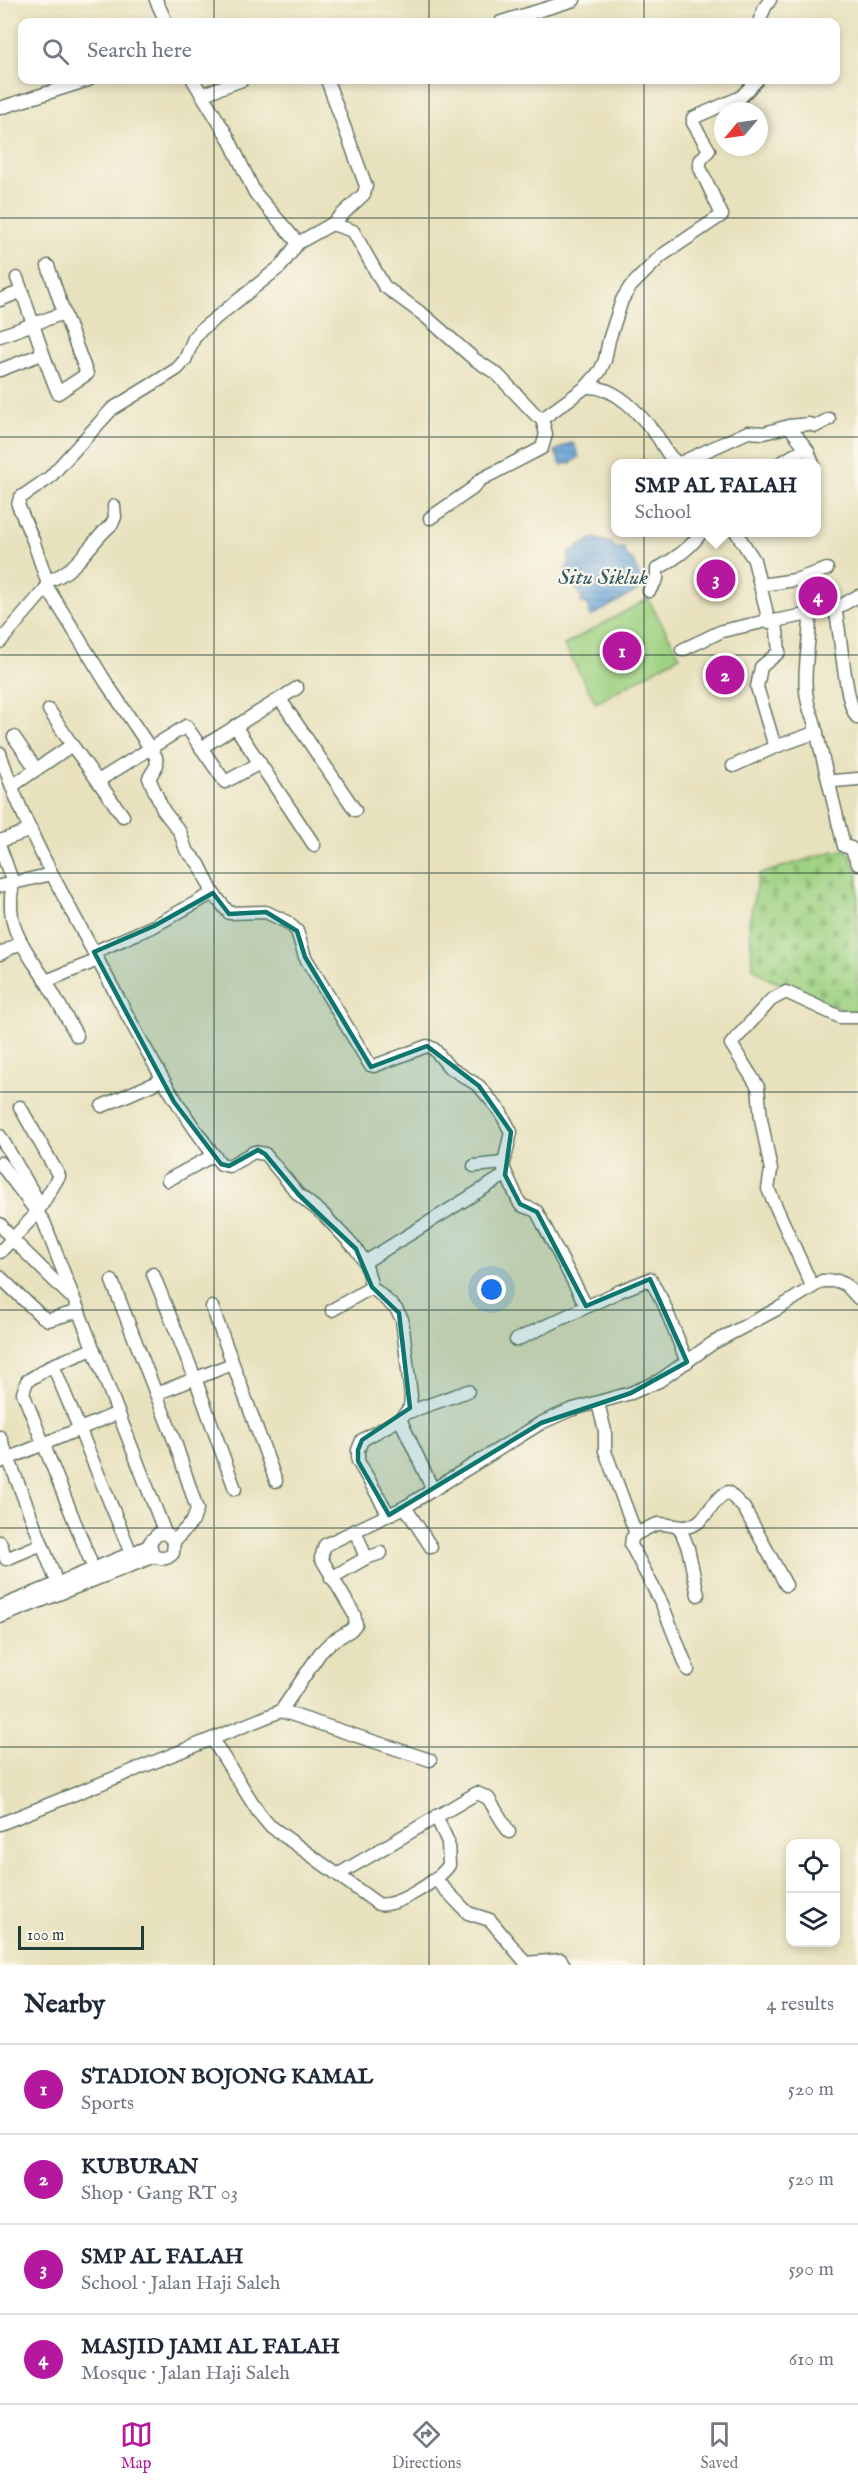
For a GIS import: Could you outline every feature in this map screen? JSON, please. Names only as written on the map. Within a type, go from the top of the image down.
[{"type":"street","points":[[156,0],[164,18]]},
{"type":"street","points":[[514,18],[574,0]]},
{"type":"street","points":[[761,18],[771,0]]},
{"type":"street","points":[[0,108],[75,84]]},
{"type":"street","points":[[196,84],[235,151],[255,193],[298,243]]},
{"type":"street","points":[[203,94],[231,84]]},
{"type":"street","points":[[328,84],[366,186],[364,194],[332,224],[298,243],[281,266],[197,333],[182,365],[112,409],[49,477],[18,500],[19,508],[33,540],[47,584],[107,684],[158,762],[149,778],[152,789],[166,814],[180,832],[186,850],[203,872],[213,893],[230,914],[266,912],[287,921],[297,931],[305,957],[370,1065],[374,1066],[427,1046],[434,1049],[449,1067],[480,1086],[500,1111],[511,1132],[504,1169],[520,1204],[534,1209],[539,1215],[586,1306]]},
{"type":"street","points":[[542,418],[586,387],[603,365],[610,336],[626,292],[661,256],[722,215],[700,168],[700,161],[709,150],[693,123],[693,118],[741,97],[753,84]]},
{"type":"street","points":[[332,224],[349,228],[357,235],[379,278],[390,291],[425,316],[474,359],[497,374],[532,411],[542,418],[546,434],[542,448],[480,480],[472,489],[430,518]]},
{"type":"street","points":[[17,278],[31,324],[58,393],[87,374],[48,266]]},
{"type":"street","points":[[0,300],[22,291]]},
{"type":"street","points":[[0,336],[64,313]]},
{"type":"street","points":[[0,370],[42,354]]},
{"type":"street","points":[[586,387],[599,386],[613,392],[641,417],[673,459]]},
{"type":"street","points":[[690,459],[748,432],[770,432],[789,426],[809,424],[816,426],[829,419]]},
{"type":"street","points":[[789,426],[806,448],[811,459]]},
{"type":"street","points":[[787,459],[806,448]]},
{"type":"street","points":[[0,642],[47,584],[65,574],[77,563],[112,524],[115,517],[114,506]]},
{"type":"street","points":[[649,591],[657,579],[657,569],[678,557],[680,551],[689,547],[697,537]]},
{"type":"street","points":[[739,537],[754,560],[779,652],[761,667],[757,687],[776,747]]},
{"type":"street","points":[[760,585],[795,580],[826,569]]},
{"type":"street","points":[[682,650],[722,631],[810,616],[835,609],[858,596]]},
{"type":"street","points":[[835,609],[842,642],[849,699],[857,716]]},
{"type":"street","points":[[810,616],[805,691],[844,846],[851,848],[858,864]]},
{"type":"street","points":[[201,748],[297,688]]},
{"type":"street","points":[[280,699],[355,810]]},
{"type":"street","points":[[49,710],[123,816]]},
{"type":"street","points":[[98,781],[186,726],[225,782],[260,763]]},
{"type":"street","points":[[236,726],[314,845]]},
{"type":"street","points":[[733,766],[817,732]]},
{"type":"street","points":[[14,737],[36,769]]},
{"type":"street","points":[[12,786],[72,745]]},
{"type":"street","points":[[0,753],[31,831],[52,874],[174,1102],[221,1164],[229,1166],[254,1152],[265,1154],[299,1195],[357,1249],[372,1287],[396,1309],[403,1325],[411,1402],[403,1416]]},
{"type":"street","points":[[834,781],[858,779]]},
{"type":"street","points":[[0,841],[31,831]]},
{"type":"street","points":[[0,847],[13,883],[13,917],[20,943],[46,981],[77,1036]]},
{"type":"street","points":[[0,886],[52,874]]},
{"type":"street","points":[[46,981],[213,893]]},
{"type":"street","points":[[0,954],[20,943]]},
{"type":"street","points":[[813,1286],[768,1189],[771,1170],[761,1119],[758,1087],[731,1044],[771,1000],[786,992],[840,1017],[858,1017]]},
{"type":"street","points":[[102,1106],[162,1080]]},
{"type":"street","points":[[0,1252],[39,1209],[60,1176],[20,1107]]},
{"type":"street","points":[[0,1136],[39,1209],[118,1413],[175,1549],[170,1556],[163,1559],[152,1551]]},
{"type":"street","points":[[168,1180],[214,1155]]},
{"type":"street","points":[[0,1163],[39,1209]]},
{"type":"street","points":[[474,1166],[504,1169]]},
{"type":"street","points":[[364,1263],[504,1169]]},
{"type":"street","points":[[0,1224],[76,1305]]},
{"type":"street","points":[[153,1274],[195,1378],[235,1489]]},
{"type":"street","points":[[0,1277],[48,1320],[76,1305]]},
{"type":"street","points":[[516,1340],[586,1306],[650,1279],[663,1302],[687,1362]]},
{"type":"street","points":[[112,1281],[197,1509],[193,1521],[170,1537],[154,1536],[152,1551]]},
{"type":"street","points":[[0,1809],[3,1823],[281,1711],[320,1653],[356,1624],[354,1614],[321,1558],[323,1548],[405,1507],[541,1423],[570,1410],[631,1393],[659,1381],[713,1343],[779,1308],[822,1281],[838,1281],[846,1285],[858,1299]]},
{"type":"street","points":[[332,1310],[372,1287]]},
{"type":"street","points":[[212,1307],[276,1481]]},
{"type":"street","points":[[90,1560],[23,1393],[23,1387],[27,1381],[53,1365],[93,1349]]},
{"type":"street","points":[[156,1394],[232,1364]]},
{"type":"street","points":[[53,1365],[128,1546]]},
{"type":"street","points":[[389,1515],[358,1461],[357,1450],[362,1440],[403,1416],[468,1391]]},
{"type":"street","points":[[598,1403],[605,1431],[605,1451],[636,1534]]},
{"type":"street","points":[[4,1460],[118,1413]]},
{"type":"street","points":[[403,1416],[433,1490]]},
{"type":"street","points":[[0,1437],[4,1460],[54,1575]]},
{"type":"street","points":[[688,1670],[662,1604],[631,1545],[632,1538],[636,1534],[654,1525],[680,1528],[693,1525],[701,1521],[717,1500],[728,1492],[744,1508],[786,1585]]},
{"type":"street","points":[[405,1507],[431,1547]]},
{"type":"street","points":[[680,1528],[688,1548],[698,1595]]},
{"type":"street","points":[[355,1530],[366,1558]]},
{"type":"street","points":[[0,1542],[6,1559],[42,1544]]},
{"type":"street","points":[[0,1606],[152,1551]]},
{"type":"street","points":[[0,1617],[152,1551]]},
{"type":"street","points":[[331,1578],[366,1558],[381,1553]]},
{"type":"street","points":[[281,1711],[430,1760]]},
{"type":"street","points":[[212,1739],[264,1820],[339,1874],[372,1901],[384,1905],[436,1880],[449,1865],[448,1842],[436,1816]]},
{"type":"street","points":[[339,1874],[472,1794],[480,1793],[488,1798],[509,1832]]},
{"type":"street","points":[[436,1880],[468,1913],[490,1920],[526,1963],[561,1960],[564,1965]]},
{"type":"highlighted area","points":[[213,893],[229,914],[266,912],[297,931],[305,957],[371,1067],[427,1046],[479,1086],[511,1132],[505,1175],[520,1204],[537,1212],[586,1306],[650,1279],[687,1362],[631,1393],[541,1423],[389,1515],[358,1461],[358,1450],[362,1440],[410,1408],[399,1313],[372,1287],[356,1249],[299,1195],[265,1154],[258,1150],[229,1166],[221,1164],[174,1102],[94,952],[154,926]]},
{"type":"green space","points":[[648,599],[680,656],[596,703],[564,645]]},
{"type":"green space","points":[[848,850],[858,875],[858,1012],[847,1012],[767,978],[753,967],[749,921],[759,874],[834,851]]},
{"type":"water","points":[[570,443],[574,444],[579,457],[571,463],[561,465],[555,451]]},
{"type":"water","name":"Situ Sikluk","points":[[593,538],[611,543],[615,548],[624,548],[626,555],[633,561],[644,587],[590,617],[588,605],[581,602],[582,598],[565,571],[569,562],[568,553]]},
{"type":"place","name":"SMP AL FALAH","points":[[716,579]]},
{"type":"place","name":"MASJID JAMI AL FALAH","points":[[818,596]]},
{"type":"place","name":"STADION BOJONG KAMAL","points":[[622,651]]},
{"type":"place","name":"KUBURAN","points":[[725,675]]}]
